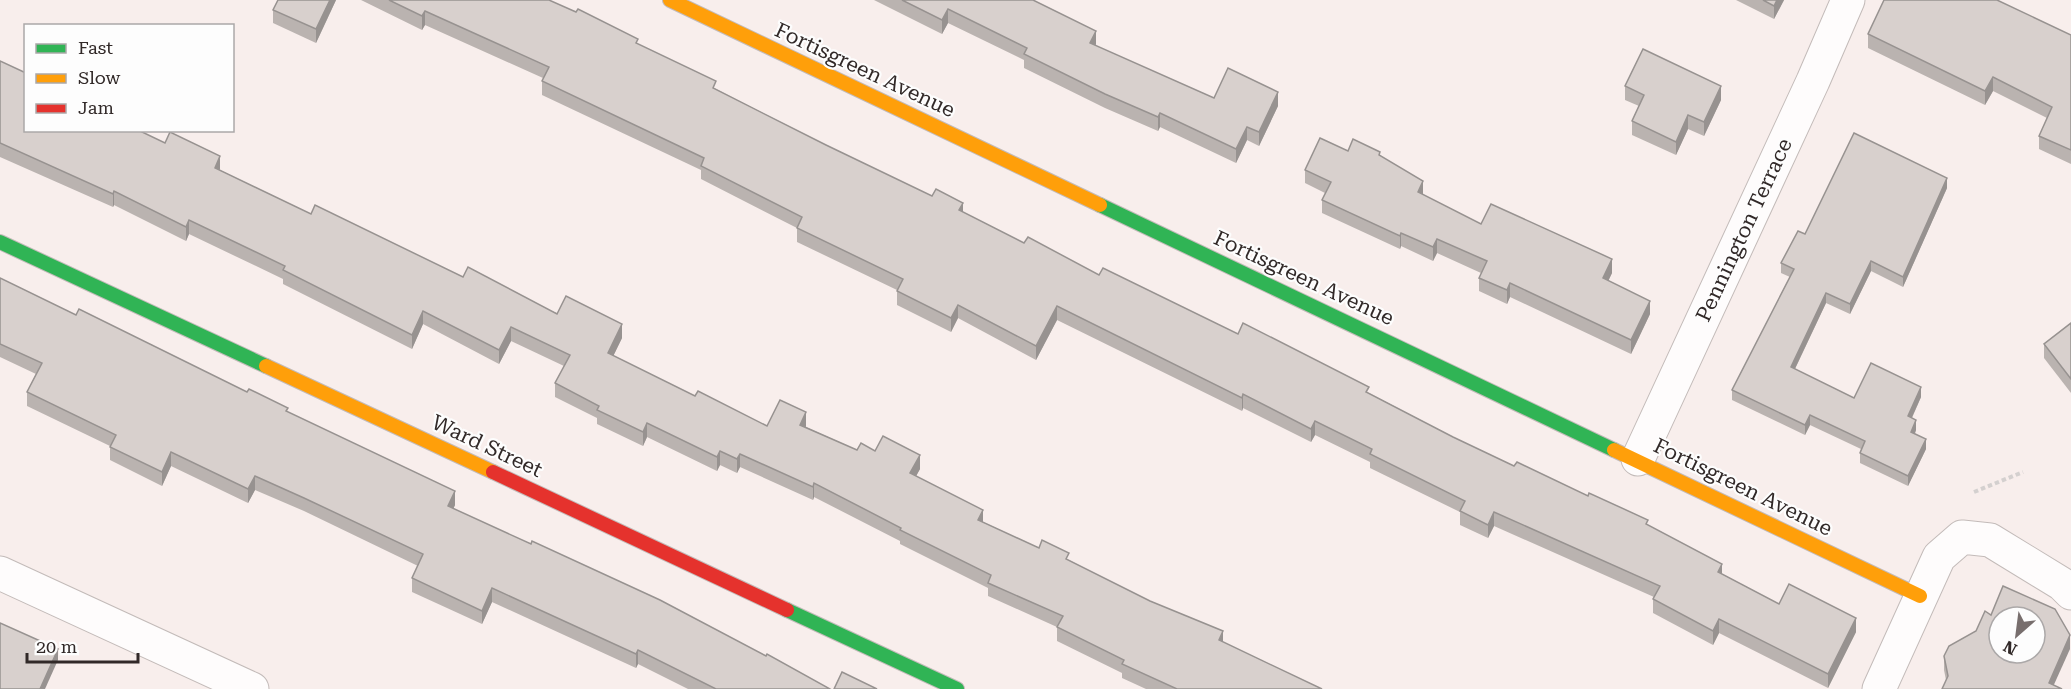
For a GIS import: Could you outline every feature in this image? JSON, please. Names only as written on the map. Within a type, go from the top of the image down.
[{"type":"street","name":"Fortisgreen Avenue","points":[[670,0],[1638,459],[1920,596]]},
{"type":"street","name":"Pennington Terrace","points":[[1638,459],[1814,81],[1848,0]]},
{"type":"street","name":"Ward Street","points":[[0,242],[957,689]]},
{"type":"street","points":[[1879,689],[1939,557],[1962,537],[1990,540],[2071,592]]},
{"type":"street","points":[[0,573],[252,689]]},
{"type":"path","points":[[1974,492],[2023,472]]},
{"type":"building","points":[[278,0],[330,0],[316,29],[273,10]]},
{"type":"building","points":[[389,0],[549,0],[576,12],[578,9],[638,39],[636,43],[716,81],[713,88],[932,196],[936,189],[963,203],[959,210],[1024,243],[1028,237],[1099,275],[1103,268],[1238,334],[1243,323],[1369,387],[1366,392],[1453,437],[1514,466],[1517,462],[1588,496],[1589,493],[1648,520],[1646,524],[1722,564],[1718,572],[1779,604],[1789,584],[1856,618],[1828,674],[1719,619],[1713,631],[1653,599],[1660,586],[1494,512],[1488,525],[1460,511],[1465,501],[1370,454],[1372,449],[1315,421],[1311,429],[1243,394],[1242,398],[1057,306],[1036,346],[958,305],[951,318],[897,291],[903,279],[797,228],[802,217],[701,166],[704,158],[542,81],[549,67],[425,11],[422,16]]},
{"type":"building","points":[[902,0],[1033,0],[1096,31],[1090,43],[1214,98],[1228,68],[1278,92],[1259,132],[1247,127],[1236,149],[1160,113],[1158,117],[1105,94],[1024,54],[1027,48],[948,9],[942,20]]},
{"type":"building","points":[[1763,0],[1777,0],[1774,6]]},
{"type":"building","points":[[1884,0],[1997,0],[2071,35],[2071,150],[2039,136],[2052,107],[1993,77],[1985,91],[1868,34]]},
{"type":"building","points":[[1643,49],[1721,86],[1704,122],[1688,115],[1676,142],[1632,121],[1644,95],[1625,86]]},
{"type":"building","points":[[0,61],[24,72],[24,132],[142,132],[165,143],[170,132],[220,156],[215,168],[311,214],[315,205],[463,277],[468,267],[557,314],[566,296],[622,324],[608,353],[695,396],[698,391],[767,426],[780,400],[806,412],[800,425],[857,450],[861,443],[875,451],[883,436],[920,455],[910,473],[983,510],[978,520],[1039,548],[1042,540],[1069,553],[1066,559],[1150,601],[1223,631],[1219,640],[1322,689],[1177,689],[1122,664],[1124,660],[1057,627],[1063,616],[988,583],[991,575],[900,530],[901,528],[814,483],[813,487],[740,454],[737,459],[720,451],[717,457],[647,423],[643,432],[597,410],[599,406],[555,383],[570,355],[511,327],[499,350],[423,311],[412,335],[283,270],[285,266],[189,220],[186,227],[114,191],[113,194],[0,143]]},
{"type":"building","points":[[1854,133],[1947,178],[1903,277],[1871,261],[1850,304],[1826,293],[1791,367],[1854,398],[1871,363],[1921,387],[1908,416],[1916,420],[1911,432],[1926,439],[1908,476],[1860,453],[1865,441],[1810,415],[1805,425],[1732,390],[1794,269],[1781,263],[1798,231],[1805,234]]},
{"type":"building","points":[[1320,138],[1348,151],[1353,139],[1380,152],[1379,155],[1423,181],[1418,192],[1481,224],[1491,204],[1612,259],[1603,278],[1650,301],[1631,340],[1510,283],[1507,290],[1479,278],[1487,261],[1437,239],[1433,247],[1401,233],[1400,236],[1322,200],[1331,182],[1305,170]]},
{"type":"building","points":[[0,278],[76,315],[79,309],[247,392],[249,389],[288,408],[286,411],[455,491],[448,506],[531,544],[532,541],[660,600],[830,689],[716,689],[638,650],[636,654],[492,588],[482,611],[412,578],[423,554],[255,476],[248,489],[171,452],[162,472],[110,447],[116,435],[27,392],[42,363],[0,344]]},
{"type":"building","points":[[2071,323],[2071,379],[2044,344]]},
{"type":"building","points":[[2003,586],[2046,605],[1995,605]]},
{"type":"building","points":[[2047,605],[2055,609],[2070,635],[2049,683],[2062,689],[1942,689],[1948,676],[1944,656],[1949,646],[1976,631],[1985,611],[1987,612],[1987,665],[2047,665]]},
{"type":"building","points":[[0,623],[58,649],[40,689],[0,689]]},
{"type":"building","points":[[842,672],[877,689],[834,689]]},
{"type":"traffic: fast","points":[[1100,205],[1614,450]]},
{"type":"traffic: fast","points":[[0,242],[266,366]]},
{"type":"traffic: fast","points":[[787,610],[957,689]]},
{"type":"traffic: slow","points":[[670,0],[1100,205]]},
{"type":"traffic: slow","points":[[266,366],[493,472]]},
{"type":"traffic: slow","points":[[1614,450],[1920,596]]},
{"type":"traffic: jam","points":[[493,472],[787,610]]}]
